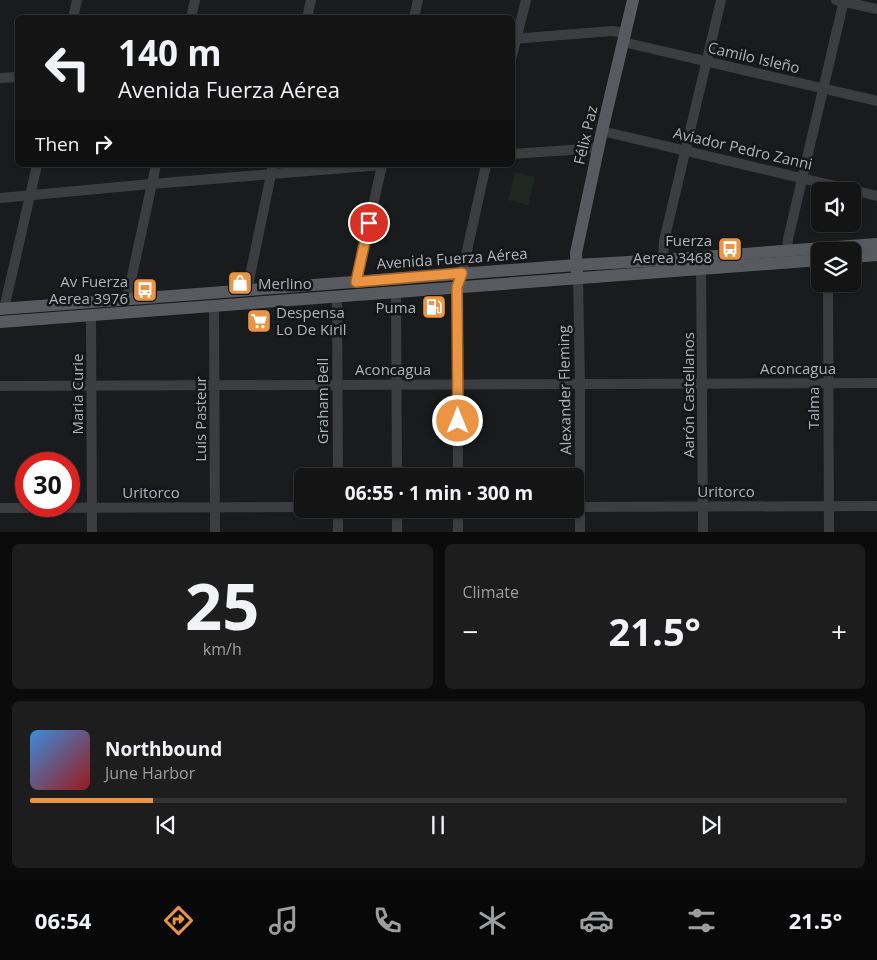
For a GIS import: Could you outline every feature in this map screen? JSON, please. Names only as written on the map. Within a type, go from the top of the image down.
[{"type":"main road","name":"Félix Paz","points":[[577,271],[576,252],[633,0]]},
{"type":"main road","name":"Avenida Fuerza Aérea","points":[[0,322],[457,287],[663,260],[701,263],[787,250],[877,244]]},
{"type":"main road","points":[[861,256],[877,255]]},
{"type":"main road","name":"Avenida Fuerza Aérea","points":[[2,309],[462,273],[577,271],[701,263],[811,260]]},
{"type":"street","points":[[74,15],[77,0]]},
{"type":"street","points":[[192,15],[195,0]]},
{"type":"street","points":[[308,15],[311,0]]},
{"type":"street","points":[[415,15],[418,0]]},
{"type":"street","points":[[515,39],[526,0]]},
{"type":"street","points":[[663,260],[664,241],[721,0]]},
{"type":"street","points":[[787,250],[841,1],[877,9]]},
{"type":"street","name":"Camilo Isleño","points":[[515,39],[612,31],[625,37],[707,62],[877,101]]},
{"type":"street","points":[[0,78],[15,77]]},
{"type":"street","name":"Aviador Pedro Zanni","points":[[602,131],[877,196]]},
{"type":"street","points":[[515,154],[599,148]]},
{"type":"street","points":[[2,309],[37,167]]},
{"type":"street","points":[[127,299],[155,167]]},
{"type":"street","points":[[0,198],[151,184],[272,170],[338,167]]},
{"type":"street","points":[[356,282],[382,167]]},
{"type":"street","points":[[458,468],[457,287],[462,273],[486,167]]},
{"type":"street","points":[[247,290],[272,170]]},
{"type":"street","name":"Aarón Castellanos","points":[[701,263],[703,532]]},
{"type":"street","name":"Alexander Fleming","points":[[577,271],[580,384],[579,468]]},
{"type":"street","points":[[396,292],[397,468]]},
{"type":"street","name":"Talma","points":[[828,292],[828,532]]},
{"type":"street","name":"Graham Bell","points":[[337,296],[338,468]]},
{"type":"street","name":"Luis Pasteur","points":[[214,306],[215,532]]},
{"type":"street","name":"Maria Curie","points":[[91,315],[92,532]]},
{"type":"street","name":"Aconcagua","points":[[0,386],[877,383]]},
{"type":"street","name":"Uritorco","points":[[584,507],[877,506]]},
{"type":"street","name":"Uritorco","points":[[0,508],[294,507]]},
{"type":"street","points":[[338,518],[338,532]]},
{"type":"street","points":[[397,518],[397,532]]},
{"type":"street","points":[[458,518],[458,532]]},
{"type":"street","name":"Alexander Fleming","points":[[579,518],[580,532]]},
{"type":"shaded area","points":[[515,172],[535,177],[528,205],[508,200]]},
{"type":"place","name":"Fuerza Aerea 3468","points":[[730,249]]},
{"type":"place","name":"Merlino","points":[[240,283]]},
{"type":"place","name":"Av Fuerza Aerea 3976","points":[[145,290]]},
{"type":"place","name":"Puma","points":[[434,307]]},
{"type":"place","name":"Despensa Lo De Kiril","points":[[259,321]]},
{"type":"route","points":[[369,223],[356,282],[462,273],[457,287],[458,421]]}]
